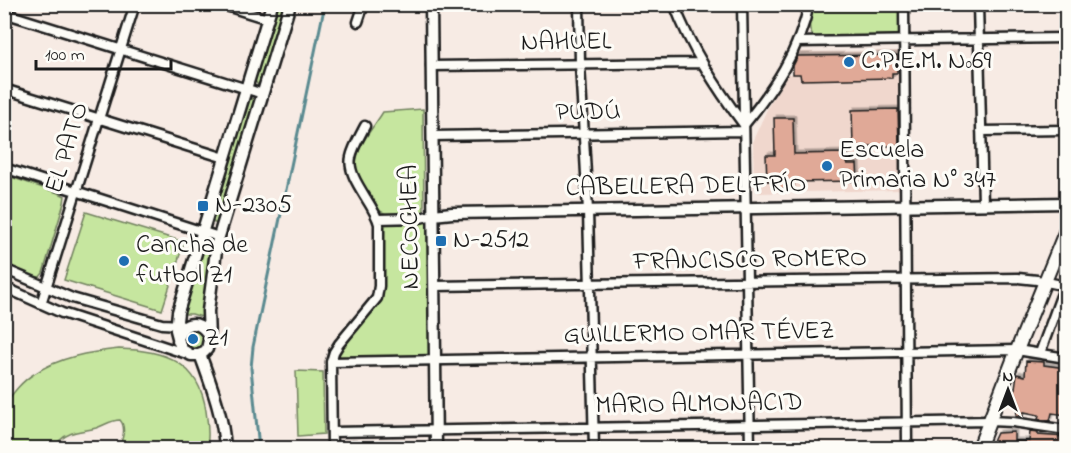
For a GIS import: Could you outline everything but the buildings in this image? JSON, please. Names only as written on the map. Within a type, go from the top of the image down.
[{"type":"main road","points":[[979,448],[1066,230]]},
{"type":"street","name":"EL PATO","points":[[41,304],[135,4]]},
{"type":"street","points":[[220,4],[268,19]]},
{"type":"street","points":[[187,354],[181,349],[178,341],[176,326],[178,312],[272,4]]},
{"type":"street","points":[[4,287],[69,315],[187,354],[200,354],[207,349],[210,340],[207,320],[208,306],[219,237],[290,4]]},
{"type":"street","points":[[358,22],[364,4]]},
{"type":"street","name":"NECOCHEA","points":[[431,4],[436,448]]},
{"type":"street","points":[[579,4],[588,211],[594,448]]},
{"type":"street","points":[[674,4],[682,26],[701,63],[744,128]]},
{"type":"street","points":[[742,4],[750,448]]},
{"type":"street","points":[[744,128],[775,84],[802,31],[809,4]]},
{"type":"street","points":[[904,4],[907,448]]},
{"type":"street","points":[[978,4],[983,204]]},
{"type":"street","points":[[4,13],[263,94]]},
{"type":"street","points":[[797,42],[1066,38]]},
{"type":"street","name":"NAHUEL","points":[[431,66],[701,63]]},
{"type":"street","points":[[4,89],[225,158]]},
{"type":"street","points":[[332,448],[331,362],[339,344],[377,298],[379,286],[378,219],[350,166],[352,153],[365,126]]},
{"type":"street","name":"PUDÚ","points":[[432,136],[584,134],[744,128]]},
{"type":"street","points":[[981,131],[1066,130]]},
{"type":"street","points":[[4,168],[219,237]]},
{"type":"street","name":"CABELLERA DEL FRÍO","points":[[378,219],[420,218],[446,213],[1066,203]]},
{"type":"street","points":[[4,269],[72,298],[158,324],[176,326],[197,324],[204,328],[209,336]]},
{"type":"street","name":"FRANCISCO ROMERO","points":[[434,286],[1018,278],[1066,285]]},
{"type":"street","points":[[1040,353],[1066,285]]},
{"type":"street","points":[[178,341],[182,330],[192,324]]},
{"type":"street","name":"GUILLERMO OMAR TÉVEZ","points":[[331,362],[1017,350],[1066,358]]},
{"type":"street","points":[[200,354],[218,407],[225,448]]},
{"type":"street","name":"MARIO ALMONACID","points":[[332,432],[989,421],[1014,422],[1066,430]]},
{"type":"shaded area","name":"Escuela Primaria N° 347","points":[[898,51],[900,190],[759,193],[754,186],[753,140],[769,105],[788,74],[793,74],[793,56],[796,52]]},
{"type":"green space","points":[[278,5],[285,5],[261,82],[258,85],[255,81]]},
{"type":"green space","points":[[812,5],[903,5],[900,35],[894,37],[814,37],[810,26]]},
{"type":"green space","points":[[251,98],[255,102],[218,221],[214,223],[212,220]]},
{"type":"green space","points":[[423,109],[424,213],[386,214],[376,207],[357,172],[357,156],[383,112]]},
{"type":"green space","points":[[5,175],[65,196],[40,277],[5,264]]},
{"type":"green space","name":"Cancha de futbol Z1","points":[[86,212],[184,242],[162,310],[64,280]]},
{"type":"green space","points":[[428,222],[429,357],[341,358],[337,352],[382,298],[382,223]]},
{"type":"green space","points":[[205,242],[211,244],[202,317],[182,314]]},
{"type":"green space","points":[[194,329],[202,332],[205,340],[202,348],[194,351],[186,348],[183,340],[186,332]]},
{"type":"green space","points":[[119,349],[150,352],[164,356],[187,370],[196,380],[206,411],[207,448],[119,448],[124,430],[120,420],[67,435],[59,441],[60,448],[5,448],[5,404],[26,380],[64,359]]},
{"type":"green space","points":[[296,371],[323,372],[324,434],[298,436]]},
{"type":"waterway","points":[[259,448],[251,368],[253,347],[325,4]]},
{"type":"place","name":"C.P.E.M. Nº69","points":[[849,62]]},
{"type":"place","name":"Escuela Primaria N° 347","points":[[827,166]]},
{"type":"place","name":"N-2305","points":[[203,206]]},
{"type":"place","name":"N-2512","points":[[441,241]]},
{"type":"place","name":"Cancha de futbol Z1","points":[[124,261]]},
{"type":"place","name":"Z1","points":[[193,339]]}]
